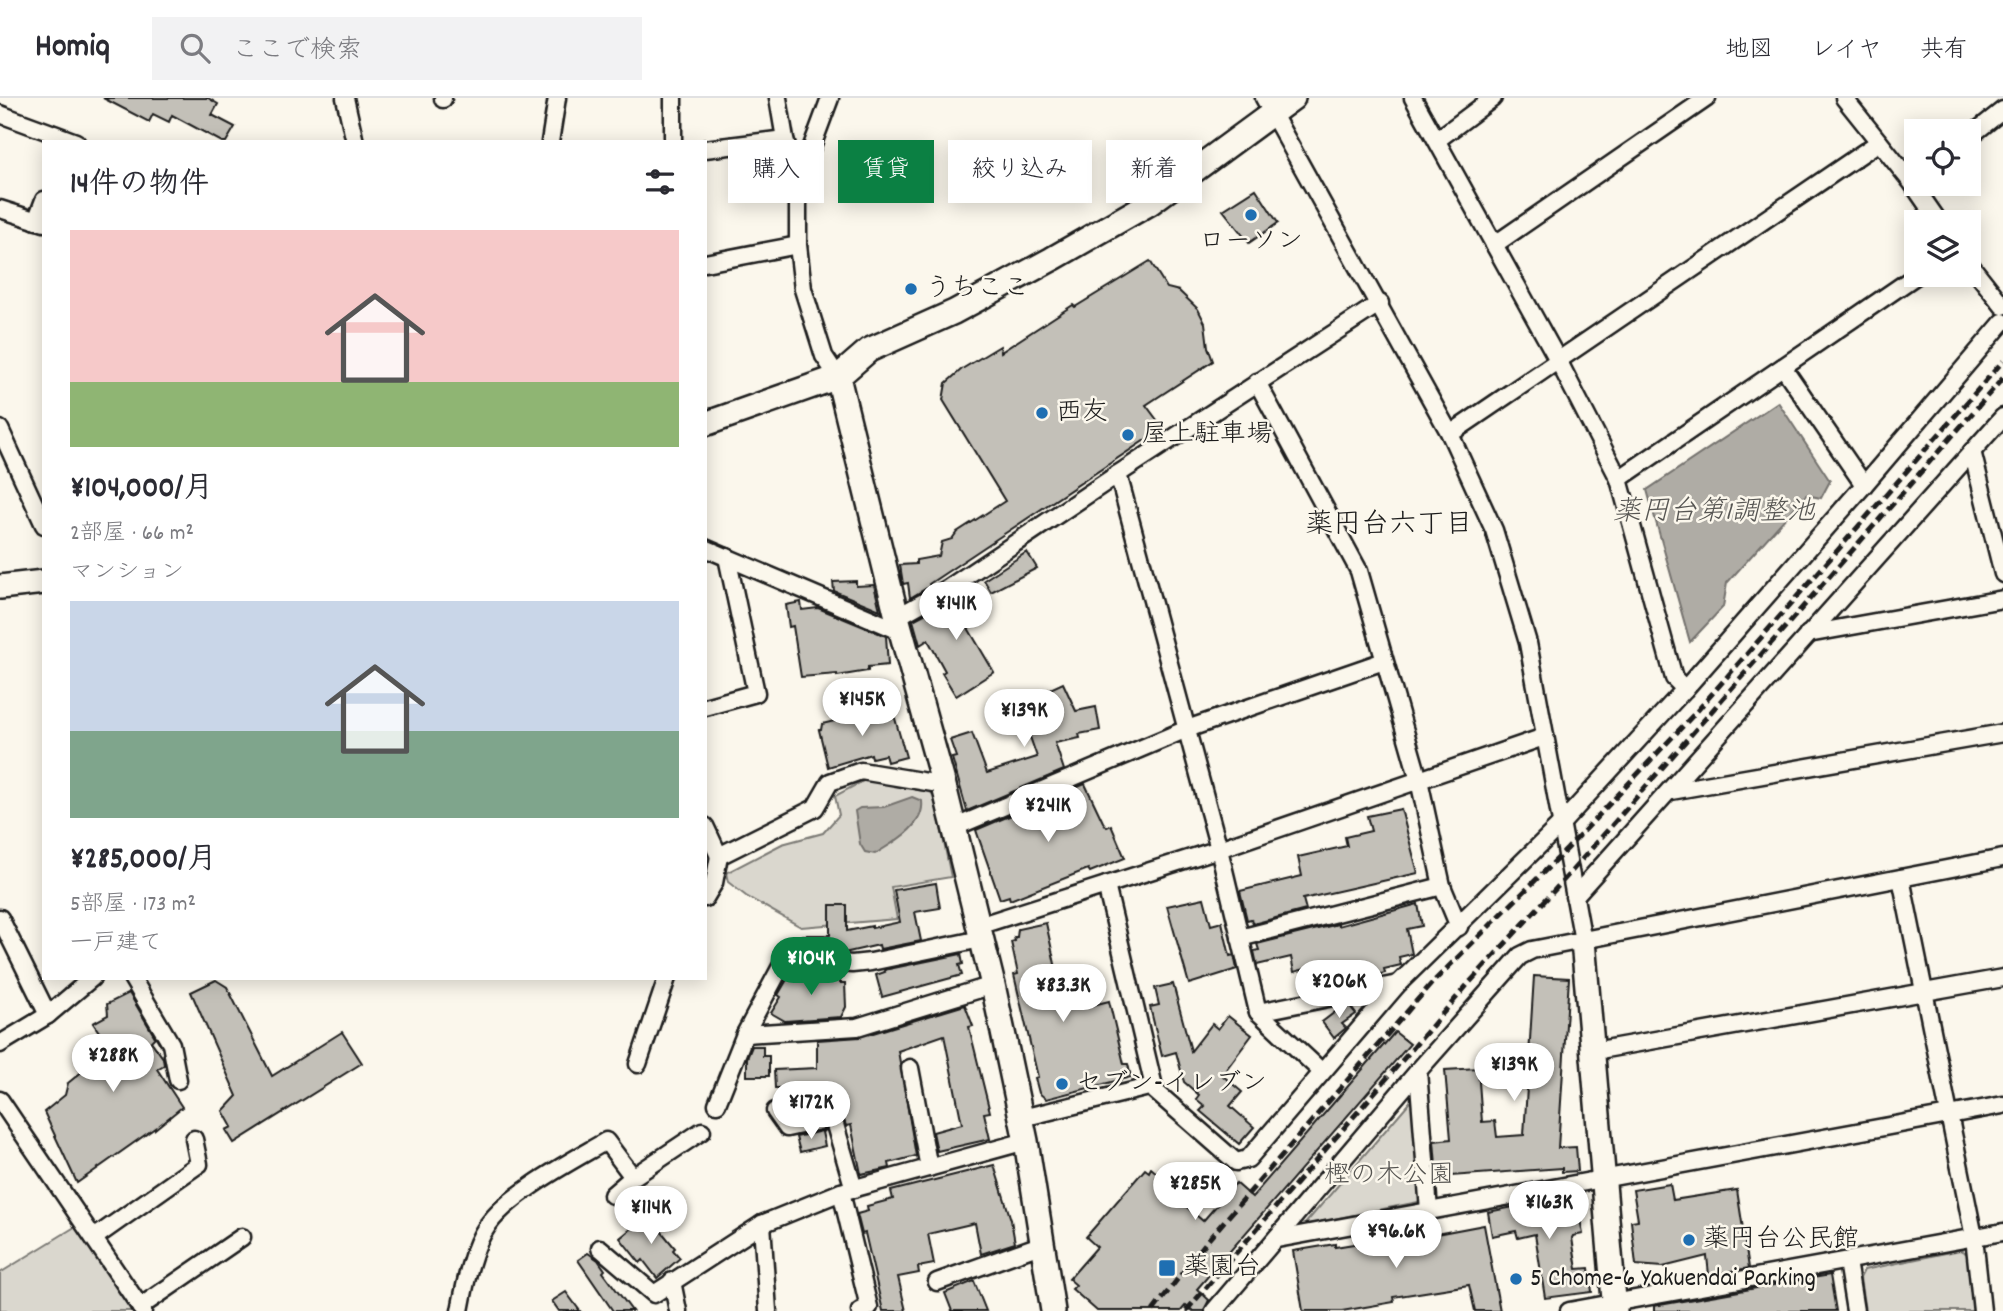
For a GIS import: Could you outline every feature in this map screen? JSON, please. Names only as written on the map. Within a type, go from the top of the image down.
[{"type":"street","points":[[345,98],[355,140]]},
{"type":"street","points":[[550,140],[557,98]]},
{"type":"street","points":[[673,98],[673,140]]},
{"type":"street","points":[[707,149],[785,139],[778,98]]},
{"type":"street","points":[[814,140],[830,98]]},
{"type":"street","points":[[707,420],[838,377],[869,350],[954,312],[1150,203],[1269,105],[1293,98]]},
{"type":"street","points":[[1413,98],[1558,360],[1619,479],[1674,678],[1685,689]]},
{"type":"street","points":[[1437,140],[1493,98]]},
{"type":"street","points":[[1494,245],[1707,98]]},
{"type":"street","points":[[1844,98],[1904,170]]},
{"type":"street","points":[[1269,105],[1450,434],[1494,530],[1511,582],[1528,643],[1583,942],[1614,1307]]},
{"type":"street","points":[[1981,127],[2003,110]]},
{"type":"street","points":[[0,114],[67,140]]},
{"type":"street","points":[[1450,434],[1879,142]]},
{"type":"street","points":[[798,203],[798,245],[803,289],[824,356],[838,377],[993,985],[1024,1129],[1053,1311]]},
{"type":"street","points":[[0,209],[40,222]]},
{"type":"street","points":[[707,263],[798,245]]},
{"type":"street","points":[[1981,278],[2003,306]]},
{"type":"street","points":[[1619,479],[1904,284]]},
{"type":"street","points":[[900,625],[947,589],[1118,474],[1380,303]]},
{"type":"street","points":[[1106,885],[1155,1091],[1236,1162],[1243,1162],[1398,984],[1561,824],[1685,689],[2003,322]]},
{"type":"street","points":[[1783,367],[1864,485]]},
{"type":"street","points":[[1257,382],[1359,571],[1419,780],[1442,886],[1459,927]]},
{"type":"street","points":[[1574,897],[2003,416]]},
{"type":"street","points":[[0,429],[42,521]]},
{"type":"street","points":[[1972,451],[2003,574]]},
{"type":"street","points":[[1118,474],[1219,849],[1258,1012],[1322,1072]]},
{"type":"street","points":[[707,549],[900,625]]},
{"type":"street","points":[[707,706],[756,693],[727,557]]},
{"type":"street","points":[[0,587],[42,582]]},
{"type":"street","points":[[1808,634],[2003,599]]},
{"type":"street","points":[[953,828],[1187,729],[1384,661]]},
{"type":"street","points":[[1671,791],[2003,733]]},
{"type":"street","points":[[716,1104],[746,1034],[785,959],[861,963],[979,933],[1106,885],[1544,737]]},
{"type":"street","points":[[719,856],[815,808],[830,782],[861,771],[933,783],[943,782]]},
{"type":"street","points":[[707,830],[719,856],[714,883],[707,895]]},
{"type":"street","points":[[1214,1311],[1418,1071],[1520,956],[1532,950],[2003,858]]},
{"type":"street","points":[[1901,878],[1974,1237],[1982,1311]]},
{"type":"street","points":[[1240,939],[1442,886]]},
{"type":"street","points":[[0,918],[48,1015]]},
{"type":"street","points":[[1594,1051],[2003,978]]},
{"type":"street","points":[[0,1044],[48,1015],[90,980]]},
{"type":"street","points":[[133,980],[171,1044],[178,1080]]},
{"type":"street","points":[[638,1064],[666,980]]},
{"type":"street","points":[[1258,1012],[1398,984]]},
{"type":"street","points":[[746,1034],[857,1027],[993,985]]},
{"type":"street","points":[[910,1068],[929,1168]]},
{"type":"street","points":[[1418,1071],[1429,1211]]},
{"type":"street","points":[[600,1248],[654,1294],[762,1224],[848,1190],[929,1168],[1024,1129],[1153,1086]]},
{"type":"street","points":[[0,1100],[141,1309],[242,1237]]},
{"type":"street","points":[[1277,1239],[2003,1105]]},
{"type":"street","points":[[775,1111],[786,1128],[833,1118],[869,1307],[860,1311]]},
{"type":"street","points":[[611,1195],[702,1131]]},
{"type":"street","points":[[93,1238],[199,1164],[194,1139]]},
{"type":"street","points":[[460,1311],[468,1271],[486,1227],[515,1199],[606,1141],[634,1177]]},
{"type":"street","points":[[762,1224],[768,1311]]},
{"type":"street","points":[[1569,1311],[1614,1307],[2003,1232]]},
{"type":"street","points":[[937,1282],[1043,1244]]},
{"type":"street","points":[[1847,1261],[1854,1311]]},
{"type":"street","points":[[672,1281],[678,1311]]},
{"type":"green space","points":[[865,780],[934,793],[951,877],[891,887],[897,919],[801,927],[746,896],[728,882],[726,873],[782,844],[823,833],[839,815],[835,796]]},
{"type":"green space","name":"樫の木公園","points":[[1414,1097],[1423,1201],[1304,1225]]},
{"type":"green space","points":[[78,1225],[137,1311],[0,1311],[0,1273]]},
{"type":"green space","points":[[1960,1250],[1968,1254],[1974,1309],[1971,1311],[1865,1311],[1860,1278],[1864,1270]]},
{"type":"water","name":"薬円台第1調整池","points":[[1778,402],[1830,481],[1821,498],[1806,495],[1727,583],[1723,607],[1690,642],[1647,490]]},
{"type":"water","points":[[912,797],[922,801],[922,810],[913,826],[899,839],[875,854],[865,852],[860,844],[855,811],[860,808],[884,807]]},
{"type":"building","points":[[103,98],[208,98],[218,104],[212,115],[235,127],[227,140],[218,140],[172,115],[169,122],[153,114],[149,122]]},
{"type":"building","points":[[1256,189],[1278,223],[1249,243],[1223,210]]},
{"type":"building","points":[[1150,261],[1167,288],[1179,291],[1198,309],[1205,323],[1213,361],[1146,405],[1163,428],[910,598],[908,583],[903,584],[900,565],[916,564],[916,560],[939,556],[942,542],[952,539],[957,532],[1005,501],[943,400],[946,383],[962,369],[1000,346],[1001,352],[1073,305],[1075,307]]},
{"type":"building","points":[[1027,552],[1037,568],[991,592],[984,580]]},
{"type":"building","points":[[856,581],[856,586],[874,585],[880,610],[834,591],[833,582]]},
{"type":"building","points":[[978,593],[986,607],[982,609],[987,618],[968,628],[994,672],[956,696],[942,673],[945,671],[928,640],[920,645],[913,620],[953,599],[957,605]]},
{"type":"building","points":[[801,602],[802,610],[818,608],[886,636],[888,665],[868,667],[868,671],[837,676],[801,677],[793,626],[789,627],[786,605]]},
{"type":"building","points":[[1063,683],[1076,711],[1096,707],[1100,730],[1079,734],[1080,738],[1055,743],[1064,770],[967,811],[952,758],[956,757],[950,740],[972,733],[987,773],[1037,757],[1029,734],[1036,731],[1022,702]]},
{"type":"building","points":[[887,708],[894,715],[906,757],[887,762],[885,755],[872,758],[871,754],[828,767],[819,730],[822,724]]},
{"type":"building","points":[[1085,784],[1103,822],[1107,827],[1111,825],[1125,858],[1090,872],[1088,869],[1010,900],[1009,896],[1000,899],[976,830]]},
{"type":"building","points":[[1401,809],[1418,873],[1303,899],[1306,910],[1253,924],[1251,919],[1247,920],[1240,891],[1302,876],[1298,857],[1347,846],[1345,837],[1371,831],[1367,816]]},
{"type":"building","points":[[936,883],[940,908],[915,912],[921,941],[880,949],[879,945],[844,953],[803,950],[803,935],[830,935],[830,905],[847,905],[847,931],[872,928],[900,922],[894,890]]},
{"type":"building","points":[[1204,898],[1211,925],[1222,922],[1230,956],[1234,955],[1237,969],[1189,984],[1167,906]]},
{"type":"building","points":[[1418,904],[1422,926],[1407,929],[1412,954],[1399,957],[1401,965],[1384,969],[1385,973],[1330,987],[1324,964],[1294,972],[1291,957],[1257,965],[1254,951],[1259,950],[1257,944]]},
{"type":"building","points":[[1046,923],[1064,1005],[1084,1001],[1085,1007],[1109,1001],[1124,1064],[1128,1064],[1131,1077],[1046,1099],[1039,1093],[1035,1078],[1038,1077],[1014,975],[1018,974],[1011,942],[1015,941],[1018,929]]},
{"type":"building","points":[[961,954],[963,964],[959,965],[962,975],[882,997],[876,975],[885,972],[884,970]]},
{"type":"building","points":[[792,971],[803,979],[803,971],[839,974],[840,983],[845,983],[846,1007],[841,1017],[785,1021],[771,1013]]},
{"type":"building","points":[[1534,976],[1569,978],[1558,1148],[1576,1147],[1578,1171],[1562,1172],[1562,1168],[1437,1177],[1434,1141],[1451,1139],[1445,1070],[1478,1068],[1482,1122],[1495,1121],[1497,1137],[1524,1135]]},
{"type":"building","points":[[216,980],[227,987],[272,1076],[342,1032],[362,1063],[234,1143],[226,1130],[232,1127],[223,1111],[237,1096],[191,992]]},
{"type":"building","points":[[1173,984],[1191,1051],[1212,1024],[1218,1029],[1228,1016],[1252,1035],[1222,1075],[1242,1092],[1230,1106],[1254,1127],[1239,1144],[1200,1111],[1205,1106],[1196,1099],[1199,1095],[1184,1082],[1176,1052],[1162,1056],[1150,1007],[1159,1005],[1155,988]]},
{"type":"building","points":[[129,993],[155,1037],[151,1041],[163,1058],[164,1065],[157,1069],[182,1107],[77,1183],[44,1112],[65,1095],[68,1083],[94,1062],[99,1064],[105,1041],[93,1023],[108,1015],[107,1004]]},
{"type":"building","points":[[965,1005],[973,1026],[969,1027],[990,1112],[984,1113],[990,1139],[937,1151],[933,1132],[962,1124],[944,1035],[898,1051],[916,1156],[889,1163],[890,1168],[861,1174],[851,1125],[846,1126],[841,1111],[831,1108],[792,1116],[786,1109],[781,1088],[775,1088],[774,1070],[817,1068],[817,1040],[860,1037]]},
{"type":"building","points":[[1349,1005],[1356,1014],[1342,1024],[1346,1028],[1334,1038],[1322,1022],[1343,1006]]},
{"type":"building","points":[[1395,1032],[1410,1044],[1197,1289],[1209,1300],[1204,1311],[1193,1311],[1186,1305],[1181,1311],[1097,1311],[1072,1289],[1076,1285],[1069,1279],[1097,1247],[1086,1237],[1145,1169],[1149,1172],[1151,1168],[1178,1191],[1173,1195],[1203,1221],[1236,1183],[1252,1197]]},
{"type":"building","points":[[752,1046],[763,1046],[763,1056],[769,1056],[769,1076],[747,1076],[747,1058]]},
{"type":"building","points":[[826,1130],[822,1132],[825,1146],[800,1152],[796,1137]]},
{"type":"building","points":[[994,1165],[1011,1220],[1015,1243],[981,1254],[975,1223],[928,1234],[934,1264],[918,1267],[919,1273],[898,1277],[906,1311],[883,1311],[865,1233],[862,1234],[857,1214],[868,1211],[867,1206],[893,1199],[891,1191]]},
{"type":"building","name":"薬円台公民館","points":[[1670,1184],[1673,1200],[1737,1190],[1749,1268],[1709,1275],[1707,1256],[1663,1267],[1636,1265],[1631,1221],[1638,1220],[1633,1190]]},
{"type":"building","points":[[1575,1195],[1583,1234],[1572,1238],[1577,1269],[1589,1268],[1592,1292],[1545,1298],[1535,1234],[1518,1238],[1516,1231],[1492,1236],[1488,1212]]},
{"type":"building","points":[[648,1215],[680,1258],[657,1278],[643,1260],[640,1263],[620,1238]]},
{"type":"building","points":[[1484,1225],[1500,1311],[1475,1311],[1469,1285],[1393,1297],[1394,1302],[1342,1311],[1303,1311],[1293,1251],[1366,1242],[1365,1238],[1435,1228],[1436,1234]]},
{"type":"building","points":[[588,1253],[598,1260],[605,1270],[603,1272],[632,1311],[613,1311],[578,1260]]},
{"type":"building","points":[[1830,1275],[1836,1311],[1654,1311],[1654,1306]]},
{"type":"building","points":[[974,1281],[986,1311],[952,1311],[945,1293]]},
{"type":"building","points":[[566,1292],[580,1311],[559,1311],[552,1301]]},
{"type":"railway","points":[[1153,1311],[1207,1241],[1433,982],[1567,849],[1697,711],[2003,361]]},
{"type":"railway","points":[[1186,1311],[1469,983],[1571,872],[2003,378]]},
{"type":"place","name":"ローソン","points":[[1251,215]]},
{"type":"place","name":"うちここ","points":[[911,289]]},
{"type":"place","name":"西友","points":[[1042,413]]},
{"type":"place","name":"屋上駐車場","points":[[1128,435]]},
{"type":"place","name":"セブン-イレブン","points":[[1062,1084]]},
{"type":"place","name":"薬円台公民館","points":[[1689,1240]]},
{"type":"place","name":"薬園台","points":[[1167,1268]]},
{"type":"place","name":"5 Chome-6 Yakuendai Parking","points":[[1516,1279]]},
{"type":"district","name":"薬円台六丁目","points":[[1389,527]]}]
